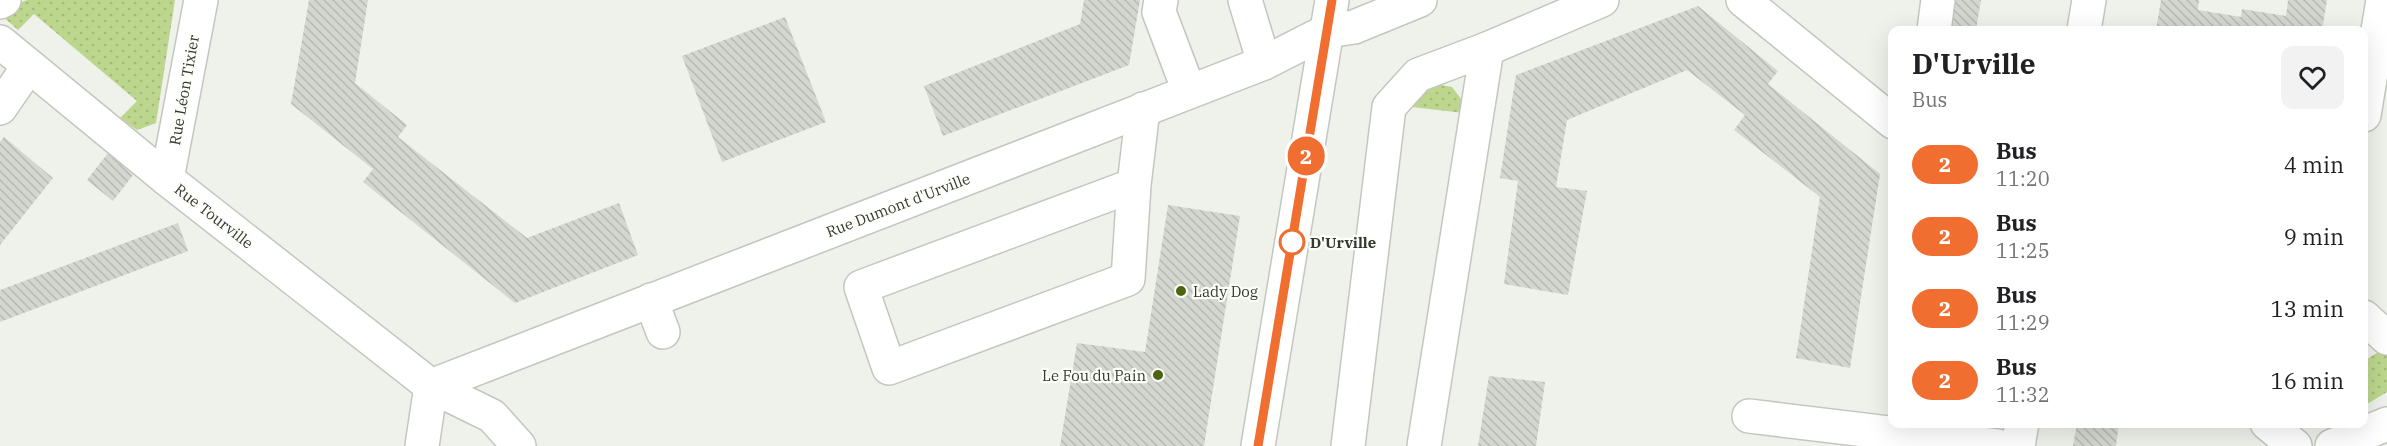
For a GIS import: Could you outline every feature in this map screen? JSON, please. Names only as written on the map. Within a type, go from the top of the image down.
[{"type":"street","points":[[0,2],[4,0]]},
{"type":"street","name":"Rue Léon Tixier","points":[[167,179],[201,0]]},
{"type":"street","points":[[1161,0],[1159,12],[1189,91]]},
{"type":"street","points":[[1245,0],[1264,63]]},
{"type":"street","name":"Rue Dumont d'Urville","points":[[431,386],[1264,63],[1329,16],[1354,27],[1420,0]]},
{"type":"street","points":[[1348,446],[1389,106],[1418,75],[1487,49],[1602,0]]},
{"type":"street","points":[[1743,0],[1888,118]]},
{"type":"street","points":[[1935,26],[1938,0]]},
{"type":"street","points":[[2085,26],[2089,0]]},
{"type":"street","points":[[2368,89],[2382,0]]},
{"type":"street","points":[[1258,446],[1329,16]]},
{"type":"street","name":"Rue Tourville","points":[[0,42],[167,179],[431,386],[492,416],[519,446]]},
{"type":"street","points":[[1424,446],[1487,49]]},
{"type":"street","points":[[0,108],[29,66]]},
{"type":"street","points":[[1134,185],[861,287],[890,368],[1128,279],[1134,185],[1143,109]]},
{"type":"street","points":[[651,300],[663,332]]},
{"type":"street","points":[[2368,321],[2387,338]]},
{"type":"street","points":[[422,446],[431,386]]},
{"type":"street","points":[[1749,416],[1997,446]]},
{"type":"street","points":[[2332,446],[2387,424]]},
{"type":"street","points":[[2018,446],[2021,428]]},
{"type":"street","points":[[2273,428],[2295,446]]},
{"type":"green space","points":[[27,0],[175,0],[156,123],[137,130],[120,118],[137,101],[34,14],[18,30],[0,14],[0,10]]},
{"type":"green space","points":[[1430,83],[1452,87],[1462,100],[1464,113],[1412,107],[1417,90]]},
{"type":"green space","points":[[2387,349],[2387,392],[2368,404],[2368,358]]},
{"type":"building","points":[[309,0],[368,0],[355,83],[407,125],[398,137],[527,238],[619,203],[638,255],[515,303],[363,182],[373,169],[291,104]]},
{"type":"building","points":[[1084,0],[1140,0],[1129,65],[943,136],[924,86],[1080,24]]},
{"type":"building","points":[[1951,0],[1981,0],[1977,26],[1947,26]]},
{"type":"building","points":[[2161,0],[2199,0],[2198,10],[2241,17],[2242,9],[2286,16],[2288,0],[2327,0],[2323,26],[2157,26]]},
{"type":"building","points":[[1698,6],[1778,71],[1768,84],[1880,174],[1850,368],[1796,358],[1820,197],[1734,130],[1745,115],[1687,70],[1567,120],[1556,187],[1587,191],[1568,295],[1504,284],[1518,181],[1500,178],[1516,75]]},
{"type":"building","points":[[785,17],[826,122],[722,162],[682,56]]},
{"type":"building","points":[[4,137],[53,178],[0,245],[0,142]]},
{"type":"building","points":[[108,153],[133,175],[113,201],[87,180]]},
{"type":"building","points":[[1168,205],[1240,216],[1204,446],[1060,446],[1077,343],[1145,352]]},
{"type":"building","points":[[178,223],[188,251],[0,322],[0,290]]},
{"type":"building","points":[[1489,376],[1545,382],[1536,446],[1478,446]]},
{"type":"building","points":[[2076,428],[2118,428],[2116,446],[2073,446]]},
{"type":"bus line","name":"2","points":[[1258,446],[1332,0]]},
{"type":"place","name":"D'Urville","points":[[1292,242]]},
{"type":"place","name":"Lady Dog","points":[[1181,291]]},
{"type":"place","name":"Le Fou du Pain","points":[[1158,375]]}]
